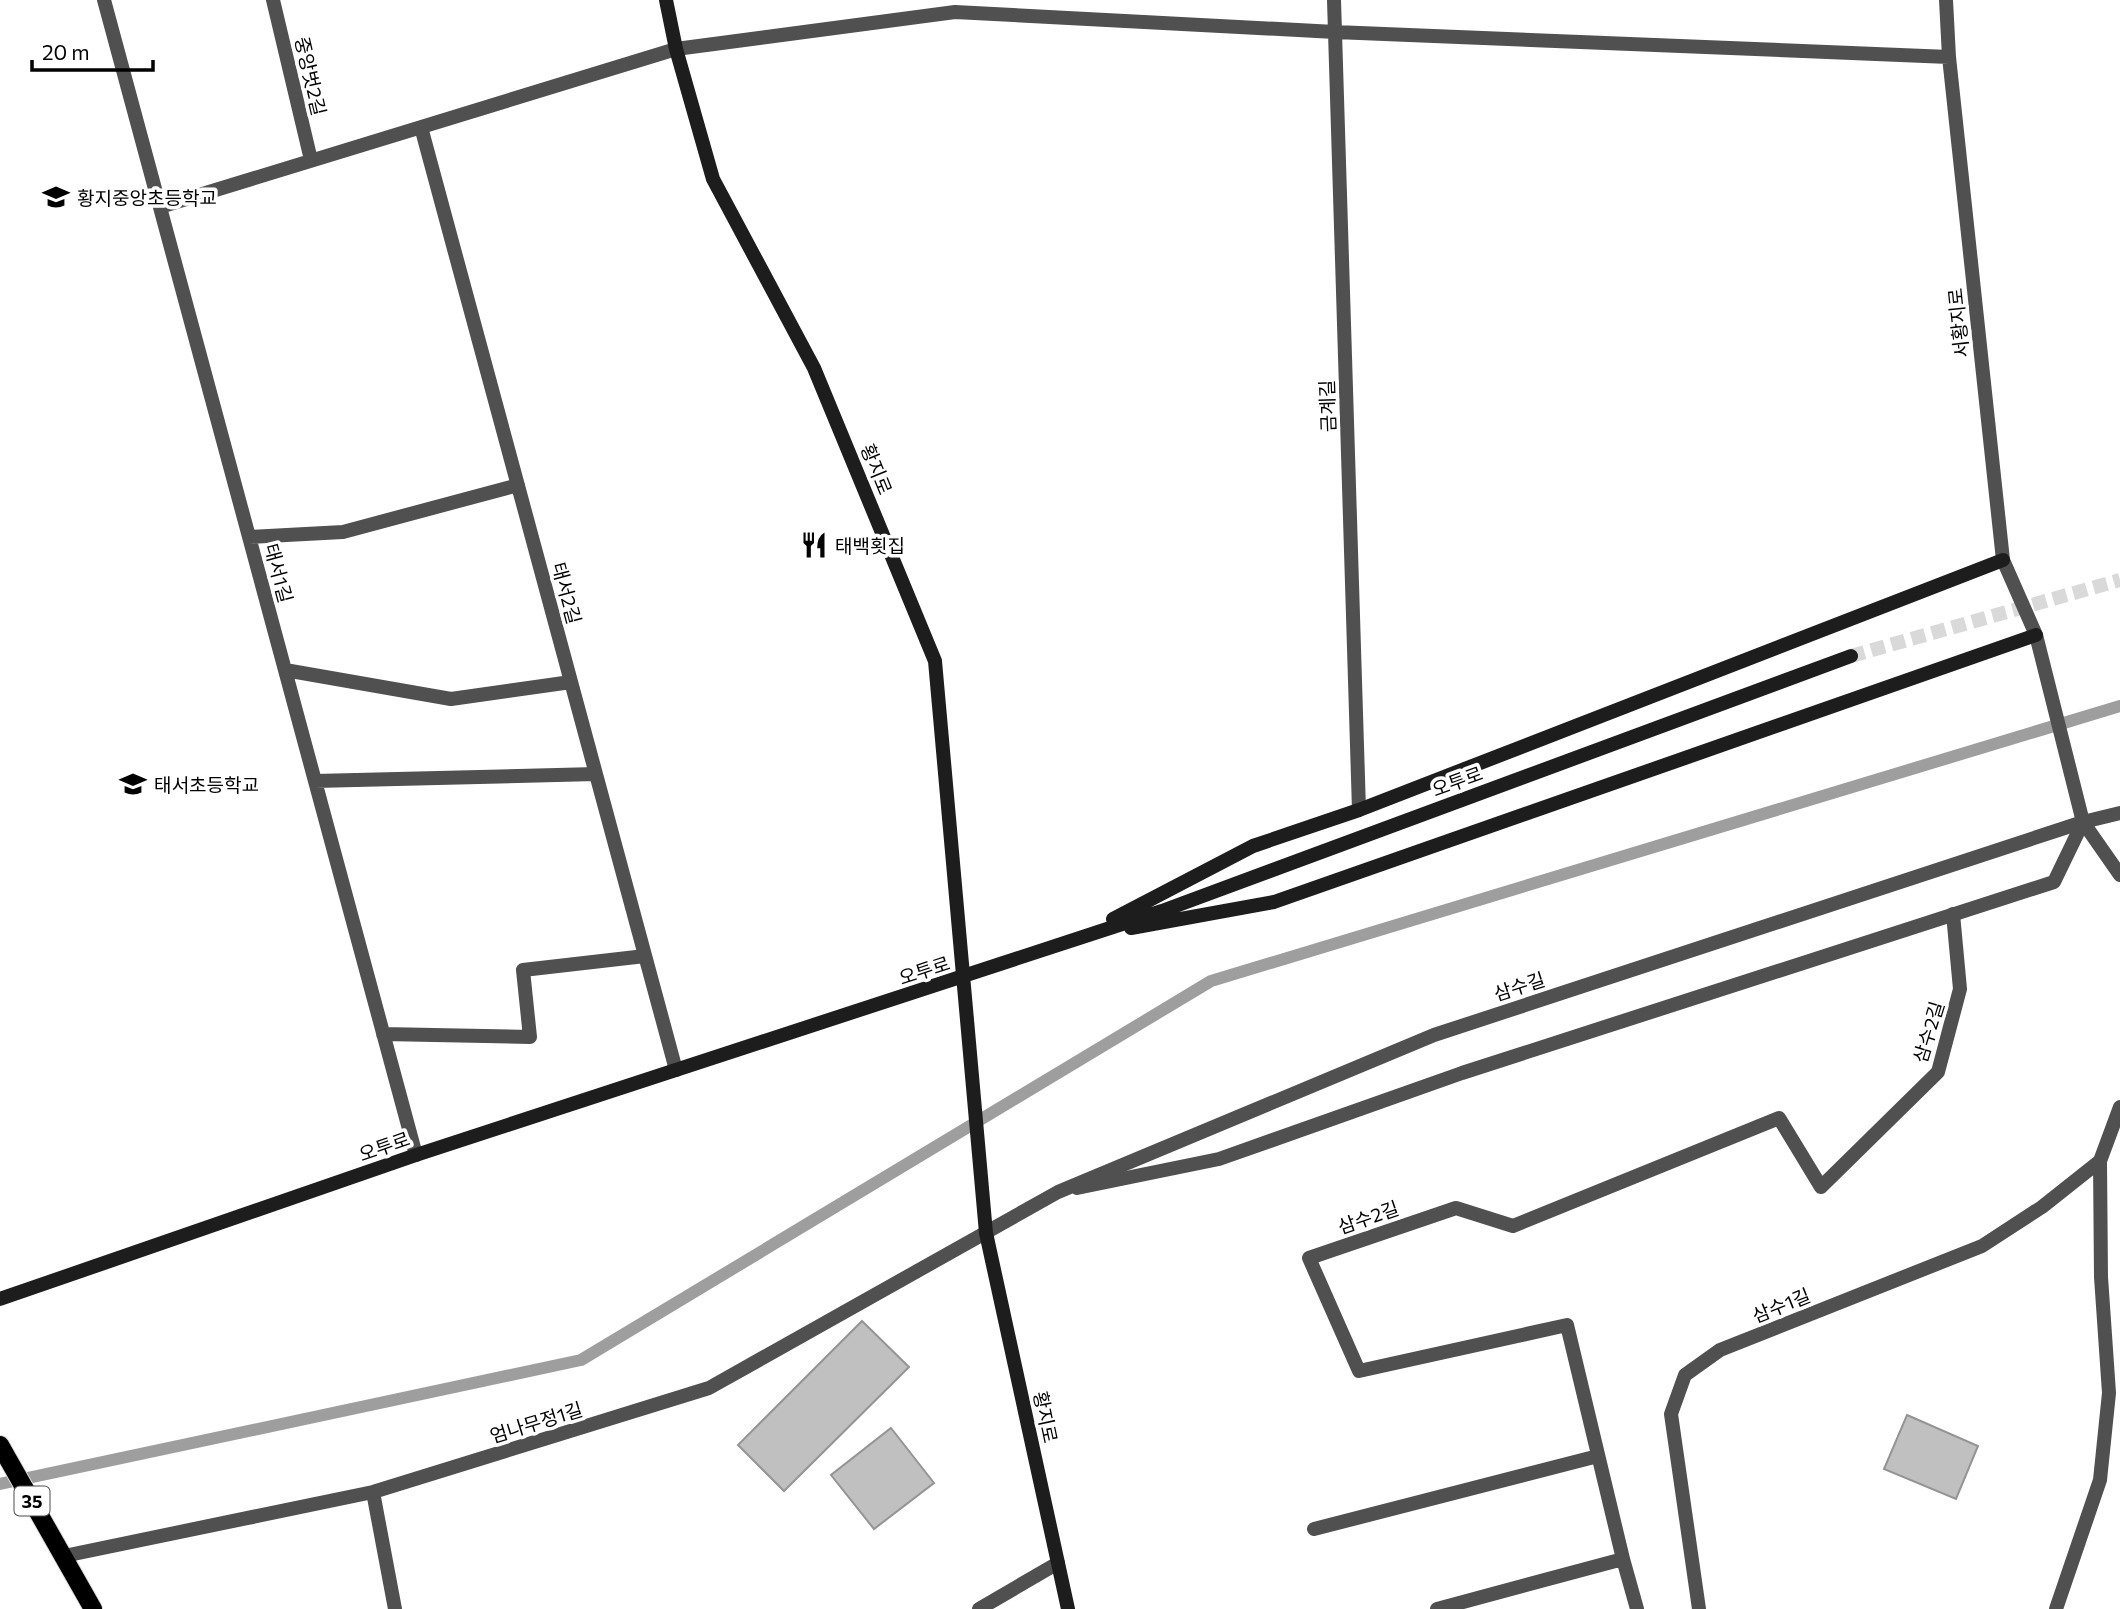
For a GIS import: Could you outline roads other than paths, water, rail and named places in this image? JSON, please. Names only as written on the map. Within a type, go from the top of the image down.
[{"type":"main road","name":"35","points":[[0,1445],[93,1609]]},
{"type":"street","name":"태서1길","points":[[104,0],[416,1155]]},
{"type":"street","name":"중앙벗2길","points":[[274,0],[311,160]]},
{"type":"street","name":"황지로","points":[[666,0],[676,49],[713,179],[814,368],[935,661],[986,1233],[1068,1609]]},
{"type":"street","name":"금계길","points":[[1334,0],[1359,810]]},
{"type":"street","name":"서황지로","points":[[1946,0],[1948,57],[2003,560],[2036,635],[2082,822]]},
{"type":"street","points":[[160,207],[676,49],[955,6],[1335,32],[1948,57]]},
{"type":"street","name":"태서2길","points":[[421,127],[676,1070]]},
{"type":"street","points":[[249,537],[343,531],[518,485]]},
{"type":"street","points":[[1078,938],[1253,846],[1359,810],[2003,560]]},
{"type":"street","points":[[1078,938],[1275,902],[2036,635]]},
{"type":"street","name":"오투로","points":[[0,1299],[416,1155],[1162,911],[1852,656]]},
{"type":"street","points":[[285,670],[451,699],[571,682]]},
{"type":"street","points":[[315,780],[596,775]]},
{"type":"street","name":"삼수길","points":[[986,1233],[1058,1192],[1434,1034],[2082,822],[2120,813]]},
{"type":"street","points":[[1058,1192],[1219,1159],[1462,1073],[2054,882],[2082,822],[2120,874]]},
{"type":"street","name":"삼수2길","points":[[1637,1609],[1567,1325],[1359,1371],[1308,1258],[1456,1208],[1513,1226],[1779,1118],[1821,1187],[1938,1072],[1960,989],[1953,914]]},
{"type":"street","points":[[383,1034],[530,1037],[523,970],[645,956]]},
{"type":"street","points":[[2056,1609],[2100,1480],[2108,1405],[2101,1277],[2100,1161],[2120,1107]]},
{"type":"street","name":"삼수1길","points":[[1699,1609],[1671,1414],[1685,1375],[1720,1350],[1982,1246],[2042,1207],[2100,1161]]},
{"type":"street","name":"엄나무정1길","points":[[64,1556],[373,1492],[709,1388],[986,1233]]},
{"type":"street","points":[[1314,1529],[1598,1456]]},
{"type":"street","points":[[373,1492],[395,1609]]},
{"type":"street","points":[[1437,1609],[1623,1559]]},
{"type":"street","points":[[979,1609],[1058,1563]]},
{"type":"waterway","points":[[0,1484],[581,1360],[1211,981],[2120,706]]},
{"type":"tunnel","points":[[1851,656],[2120,580]]},
{"type":"place","name":"황지중앙초등학교","points":[[56,197]]},
{"type":"place","name":"태백횟집","points":[[814,545]]},
{"type":"place","name":"태서초등학교","points":[[133,784]]}]
